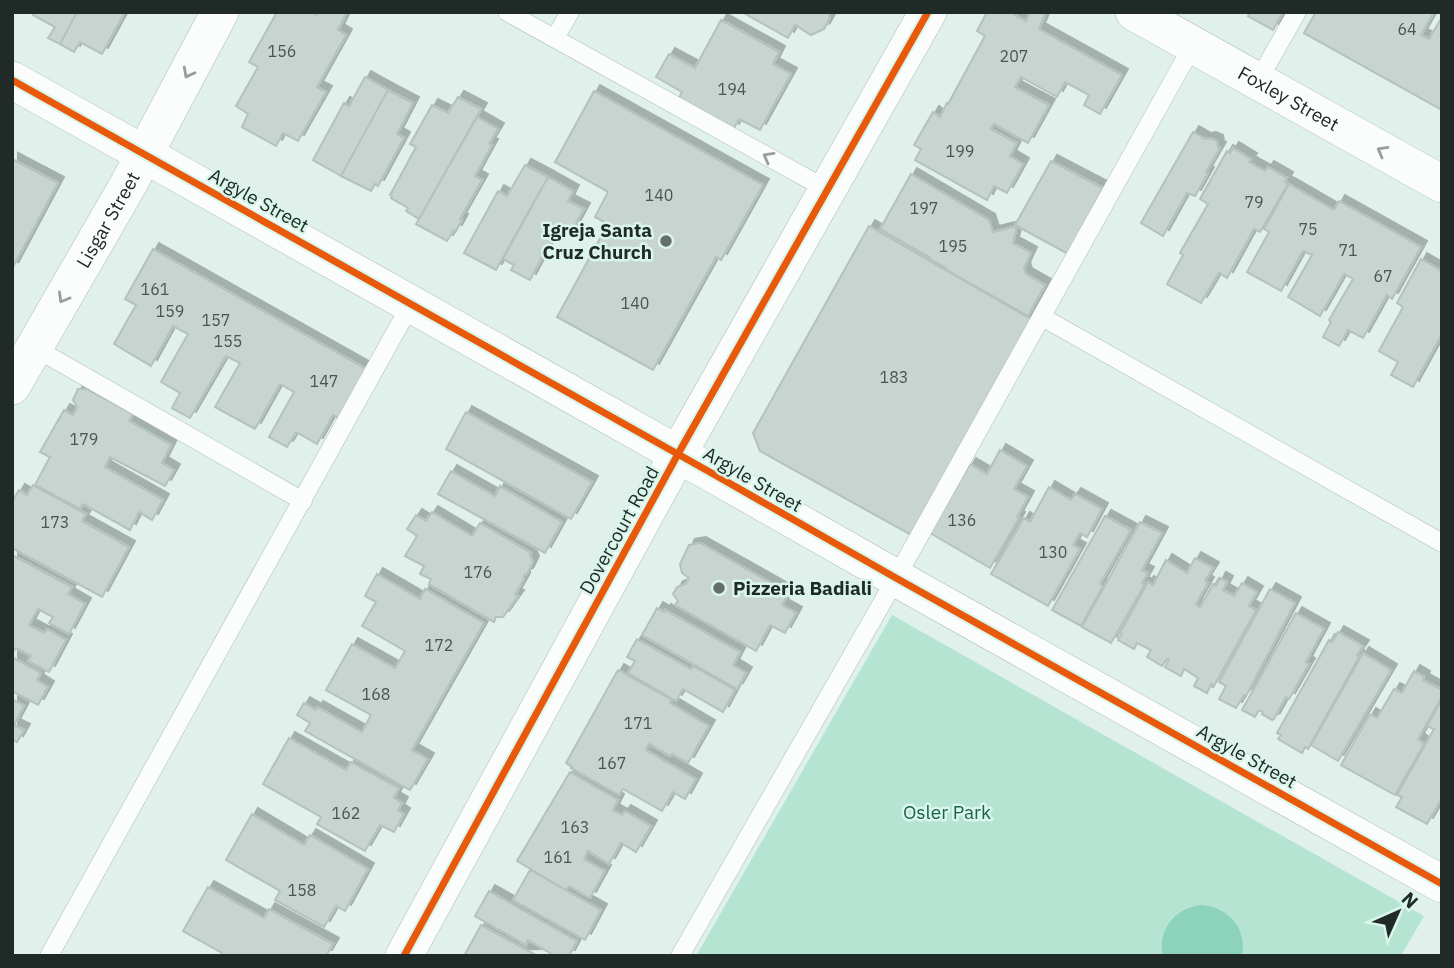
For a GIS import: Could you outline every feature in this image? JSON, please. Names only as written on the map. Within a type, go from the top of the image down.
[{"type":"street","name":"Lisgar Street","points":[[20,367],[145,154],[220,12]]},
{"type":"street","name":"Dovercourt Road","points":[[406,955],[678,454],[928,12]]},
{"type":"street","name":"Foxley Street","points":[[1135,12],[1179,29],[1258,81],[1442,184]]},
{"type":"street","name":"Argyle Street","points":[[12,80],[1442,884]]},
{"type":"lane","points":[[507,12],[828,190]]},
{"type":"lane","points":[[555,38],[570,12]]},
{"type":"lane","points":[[1258,81],[1297,12]]},
{"type":"lane","points":[[680,956],[1042,317],[1179,29]]},
{"type":"lane","points":[[49,956],[411,304]]},
{"type":"lane","points":[[1042,317],[1442,543]]},
{"type":"lane","points":[[20,367],[303,500]]},
{"type":"green space","name":"Osler Park","points":[[892,615],[1424,916],[1401,956],[696,956]]},
{"type":"shaded area","points":[[1201,905],[1219,910],[1233,921],[1242,936],[1242,956],[1163,956],[1163,937],[1170,922],[1183,911]]},
{"type":"building","points":[[34,12],[77,12],[60,44],[48,38],[55,27],[33,15]]},
{"type":"building","points":[[77,12],[125,12],[102,54],[80,42],[74,52],[60,44]]},
{"type":"building","points":[[277,12],[313,12],[317,15],[318,12],[347,12],[338,30],[346,35],[317,87],[326,92],[298,141],[283,133],[276,146],[242,127],[248,114],[236,106],[258,67],[249,62]]},
{"type":"building","points":[[742,12],[828,12],[830,18],[824,29],[811,35],[795,25],[788,38]]},
{"type":"building","points":[[987,12],[1010,12],[1026,21],[1030,12],[1046,12],[1039,29],[1122,75],[1100,114],[1084,105],[1089,95],[1065,82],[1057,97],[1021,77],[1015,87],[1049,105],[1028,143],[994,124],[991,129],[1017,143],[1010,156],[1023,164],[1007,193],[994,186],[987,200],[915,160],[921,149],[914,145],[933,112],[940,117],[948,104],[985,36],[977,31]]},
{"type":"building","points":[[1250,12],[1283,12],[1273,30],[1248,16]]},
{"type":"building","points":[[1316,12],[1434,12],[1421,35],[1429,39],[1442,17],[1442,110],[1304,33]]},
{"type":"building","points":[[721,20],[779,52],[773,64],[791,74],[760,130],[739,119],[733,130],[678,100],[682,92],[656,77],[669,54],[695,68]]},
{"type":"building","points":[[365,77],[388,90],[341,176],[313,160],[344,103],[349,106]]},
{"type":"building","points":[[388,90],[413,103],[397,134],[404,138],[378,186],[375,184],[371,191],[341,176]]},
{"type":"building","name":"Igreja Santa Cruz Church","points":[[594,91],[763,185],[721,260],[716,257],[653,370],[557,317],[608,224],[595,217],[608,192],[555,162]]},
{"type":"building","points":[[458,97],[481,109],[419,219],[406,211],[408,208],[390,195],[416,147],[410,144],[432,105],[448,113]]},
{"type":"building","points":[[477,117],[498,129],[475,176],[482,180],[456,231],[454,230],[447,241],[416,224]]},
{"type":"building","points":[[1193,132],[1205,139],[1217,141],[1220,148],[1195,196],[1187,193],[1163,236],[1141,223]]},
{"type":"building","points":[[1233,148],[1265,171],[1268,167],[1287,178],[1285,182],[1288,184],[1260,232],[1254,229],[1227,278],[1219,273],[1201,303],[1167,284],[1183,255],[1180,253],[1208,204],[1200,199],[1227,151],[1230,153]]},
{"type":"building","points":[[12,159],[58,183],[12,269]]},
{"type":"building","points":[[1051,161],[1103,188],[1068,254],[1015,225]]},
{"type":"building","points":[[525,165],[548,177],[496,270],[464,253],[498,191],[507,196]]},
{"type":"building","points":[[911,174],[989,220],[993,232],[1017,226],[1013,243],[1031,253],[1024,268],[1026,274],[1045,285],[1028,316],[880,229]]},
{"type":"building","points":[[548,177],[573,191],[568,201],[584,209],[571,233],[559,226],[530,280],[511,270],[514,265],[503,259]]},
{"type":"building","points":[[1289,184],[1334,210],[1339,201],[1421,247],[1392,299],[1387,295],[1363,338],[1348,330],[1339,346],[1323,337],[1331,322],[1329,320],[1353,279],[1344,274],[1320,316],[1288,297],[1312,255],[1303,251],[1281,291],[1247,272],[1269,232],[1264,229]]},
{"type":"building","points":[[869,226],[1036,322],[913,536],[760,451],[753,433]]},
{"type":"building","points":[[153,249],[366,369],[339,418],[333,415],[317,444],[296,432],[287,447],[269,437],[294,392],[280,384],[255,429],[215,407],[240,363],[226,356],[190,418],[172,408],[180,393],[161,382],[188,334],[173,326],[151,366],[114,344],[136,305],[125,299]]},
{"type":"building","points":[[1421,259],[1442,271],[1442,334],[1413,387],[1391,375],[1398,362],[1379,351],[1403,307],[1397,303]]},
{"type":"building","points":[[78,389],[87,389],[133,414],[129,421],[171,445],[162,463],[174,470],[165,486],[110,457],[105,467],[163,500],[152,520],[139,512],[130,530],[83,504],[80,509],[35,485],[50,457],[40,452],[64,410],[73,415],[77,407],[73,400]]},
{"type":"building","points":[[466,412],[592,482],[571,519],[446,449]]},
{"type":"building","points":[[1000,450],[1027,466],[1014,489],[1028,497],[990,568],[930,533],[970,464],[987,474]]},
{"type":"building","points":[[451,471],[495,496],[500,486],[562,522],[545,553],[438,494]]},
{"type":"building","points":[[33,485],[86,514],[82,521],[129,547],[102,597],[12,548],[12,502],[19,490],[27,495]]},
{"type":"building","points":[[1049,487],[1071,500],[1075,494],[1102,509],[1087,537],[1080,533],[1073,545],[1080,549],[1048,606],[991,574],[1024,518],[1030,522]]},
{"type":"building","points":[[432,512],[472,536],[480,523],[531,553],[533,562],[515,595],[518,596],[503,617],[496,617],[494,622],[429,584],[431,579],[420,574],[424,566],[405,556],[417,536],[407,529],[416,515],[426,521]]},
{"type":"building","points":[[1105,516],[1131,530],[1100,584],[1103,586],[1081,626],[1052,610]]},
{"type":"building","points":[[1140,522],[1162,533],[1142,570],[1148,573],[1142,583],[1145,584],[1111,643],[1082,627]]},
{"type":"building","points":[[700,543],[789,593],[782,605],[796,613],[785,633],[770,625],[756,651],[675,605],[678,601],[673,594],[677,587],[686,584],[689,578],[682,573],[680,564],[689,545]]},
{"type":"building","points":[[12,555],[72,587],[68,594],[85,604],[69,634],[49,623],[53,617],[38,609],[29,625],[44,633],[47,629],[66,640],[49,672],[28,661],[31,656],[16,648],[12,654]]},
{"type":"building","points":[[1195,558],[1213,568],[1196,604],[1200,607],[1213,584],[1216,586],[1220,578],[1227,582],[1223,590],[1234,596],[1242,583],[1257,592],[1249,606],[1256,610],[1214,686],[1211,684],[1207,693],[1194,686],[1198,678],[1184,669],[1181,676],[1165,667],[1169,660],[1162,666],[1147,657],[1151,650],[1137,643],[1134,649],[1118,640],[1148,582],[1153,585],[1166,560],[1187,573]]},
{"type":"building","points":[[377,574],[420,599],[425,589],[484,623],[412,750],[428,759],[410,790],[305,731],[310,723],[297,715],[304,703],[316,710],[317,707],[362,732],[371,715],[326,690],[352,644],[395,668],[405,651],[362,626],[376,602],[365,596]]},
{"type":"building","points":[[1270,589],[1295,603],[1246,696],[1244,695],[1236,708],[1219,699],[1226,686],[1219,682]]},
{"type":"building","points":[[657,608],[740,652],[733,665],[746,673],[737,689],[642,635]]},
{"type":"building","points":[[1296,613],[1324,629],[1306,662],[1309,664],[1274,719],[1259,710],[1255,717],[1242,710]]},
{"type":"building","points":[[1338,632],[1363,646],[1308,749],[1305,747],[1302,753],[1278,739],[1281,735],[1277,733],[1329,640],[1332,642]]},
{"type":"building","points":[[637,639],[735,690],[723,712],[683,689],[676,701],[628,673],[635,661],[627,657]]},
{"type":"building","points":[[1363,653],[1391,670],[1338,761],[1311,745]]},
{"type":"building","points":[[12,657],[41,673],[37,680],[48,687],[38,705],[12,691]]},
{"type":"building","points":[[618,670],[672,700],[670,703],[709,726],[688,763],[649,744],[646,750],[696,779],[685,799],[673,792],[662,811],[623,789],[619,795],[566,763]]},
{"type":"building","points":[[1414,671],[1424,677],[1423,680],[1442,690],[1442,697],[1418,739],[1424,744],[1395,795],[1341,765],[1370,714],[1377,718],[1394,689],[1402,693]]},
{"type":"building","points":[[12,699],[24,706],[14,725],[24,730],[17,742],[12,739]]},
{"type":"building","points":[[1441,701],[1442,798],[1427,824],[1396,807],[1402,797],[1397,795],[1434,729],[1427,726]]},
{"type":"building","points":[[289,738],[346,770],[351,762],[399,788],[394,798],[402,803],[398,810],[404,814],[394,832],[380,825],[365,851],[317,824],[321,817],[263,784]]},
{"type":"building","points":[[570,772],[618,800],[613,810],[622,815],[625,811],[651,826],[636,852],[621,843],[609,864],[588,851],[584,859],[605,871],[590,898],[569,886],[566,890],[517,861]]},
{"type":"building","points":[[252,814],[304,845],[310,835],[368,869],[345,911],[336,906],[324,927],[275,900],[280,891],[226,860]]},
{"type":"building","points":[[530,870],[601,910],[585,940],[513,900]]},
{"type":"building","points":[[208,887],[264,918],[269,909],[333,944],[326,956],[221,956],[222,953],[183,931]]},
{"type":"building","points":[[489,891],[577,941],[569,956],[555,956],[528,940],[526,945],[475,916]]},
{"type":"building","points":[[481,925],[536,955],[464,956]]},
{"type":"cycle path","points":[[404,956],[678,454],[928,12]]},
{"type":"cycle path","points":[[12,80],[1442,884]]},
{"type":"place","name":"Igreja Santa Cruz Church","points":[[666,241]]},
{"type":"place","name":"Pizzeria Badiali","points":[[719,588]]}]
